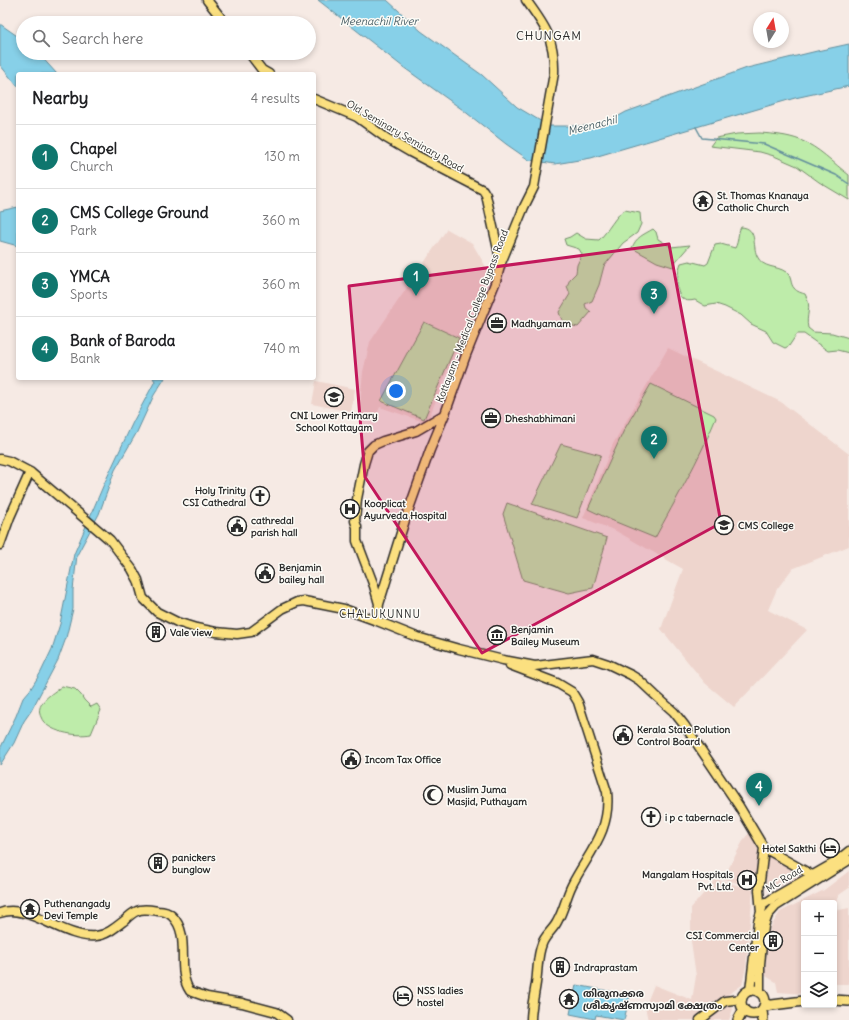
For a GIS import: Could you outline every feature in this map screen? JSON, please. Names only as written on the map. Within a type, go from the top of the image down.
[{"type":"highway","points":[[763,1002],[758,1013],[753,1014],[748,1013],[744,1009],[742,999],[746,993],[750,991],[757,991],[763,1002],[763,1020]]},
{"type":"highway","points":[[837,995],[849,996]]},
{"type":"highway","points":[[763,1002],[801,997]]},
{"type":"highway","points":[[837,1000],[849,1002]]},
{"type":"highway","points":[[763,1002],[801,1001]]},
{"type":"highway","points":[[738,1020],[744,1009]]},
{"type":"main road","points":[[207,0],[220,16]]},
{"type":"main road","name":"Kottayam - Medical College Bypass Road","points":[[377,621],[379,604],[374,586],[357,541],[357,528],[355,521],[364,464],[368,451],[374,445],[416,431],[445,414],[466,356],[496,282],[501,263],[524,207],[534,187],[538,172],[554,73],[555,56],[550,39],[543,24],[526,0]]},
{"type":"main road","points":[[254,60],[262,70],[266,72]]},
{"type":"main road","name":"Old Seminary Seminary Road","points":[[316,100],[357,117],[386,138],[410,152],[483,190],[486,195],[501,263]]},
{"type":"main road","points":[[379,604],[405,520],[430,450],[445,414]]},
{"type":"main road","points":[[0,459],[10,461],[30,472],[110,540],[132,569],[138,580],[143,598],[157,612],[177,622],[216,632],[237,634],[251,632],[282,609],[297,602],[304,601],[344,609],[424,639],[503,660],[535,666],[593,659],[608,664],[639,680],[674,712],[745,816],[764,848],[812,875]]},
{"type":"main road","points":[[0,545],[10,517],[30,472]]},
{"type":"main road","points":[[503,660],[508,664],[557,683],[572,692],[578,702],[606,792],[608,804],[605,825],[597,843],[572,887],[556,924],[544,938],[541,945],[538,957],[531,1020]]},
{"type":"main road","points":[[750,991],[762,905],[764,848]]},
{"type":"main road","name":"MC Road","points":[[762,905],[834,863],[849,851]]},
{"type":"main road","name":"MC Road","points":[[770,912],[776,906],[849,860]]},
{"type":"main road","points":[[762,905],[770,912],[764,926],[760,964],[763,1002]]},
{"type":"main road","points":[[0,913],[7,910],[21,912],[71,932],[86,936],[95,936],[106,934],[137,910],[165,912],[173,916],[180,931],[184,978],[190,991],[208,997],[242,1003],[276,1012],[286,1020]]},
{"type":"main road","points":[[700,1020],[725,1000],[742,999]]},
{"type":"highlighted area","points":[[669,244],[721,523],[482,653],[365,477],[349,286]]},
{"type":"shaded area","points":[[447,229],[472,243],[489,272],[477,297],[427,423],[380,407],[374,421],[359,414],[363,372],[370,342]]},
{"type":"shaded area","name":"CMS College","points":[[668,348],[781,402],[849,454],[849,546],[792,569],[777,589],[768,610],[807,630],[734,707],[705,683],[661,629],[683,569],[616,531],[583,518],[613,444]]},
{"type":"shaded area","name":"CNI Lower Primary School Kottayam","points":[[316,381],[355,389],[351,412],[312,404]]},
{"type":"shaded area","points":[[750,832],[760,850],[756,888],[723,879],[744,839]]},
{"type":"shaded area","points":[[768,853],[794,867],[801,874],[799,877],[776,888],[768,889],[766,878]]},
{"type":"shaded area","points":[[849,871],[849,888],[839,895],[837,900],[804,900],[824,890]]},
{"type":"shaded area","points":[[716,879],[753,890],[746,967],[742,985],[694,1020],[648,1020],[645,1007],[654,985],[692,1000],[696,976],[691,941],[691,908]]},
{"type":"shaded area","points":[[801,902],[801,994],[778,992],[776,982],[764,975],[770,928],[780,912]]},
{"type":"shaded area","points":[[849,908],[849,984],[837,984],[837,910]]},
{"type":"shaded area","points":[[729,1003],[733,1009],[729,1020],[705,1020]]},
{"type":"green space","points":[[760,133],[795,138],[820,151],[849,175],[849,200],[819,182],[797,166],[774,156],[760,152],[710,146],[716,138],[737,134]]},
{"type":"green space","points":[[625,210],[640,213],[641,224],[637,233],[623,243],[604,266],[599,285],[592,301],[585,304],[586,308],[591,312],[578,327],[568,325],[563,321],[559,312],[570,294],[567,286],[570,279],[576,273],[577,265],[582,254],[579,249],[566,245],[564,239],[576,233],[586,239],[599,240],[619,215]]},
{"type":"green space","points":[[741,227],[750,230],[754,238],[757,256],[760,260],[766,265],[786,272],[794,288],[805,294],[809,307],[807,319],[808,328],[813,332],[832,333],[849,338],[849,353],[837,350],[828,351],[804,334],[797,334],[789,346],[785,348],[773,342],[766,331],[751,324],[741,315],[725,307],[716,304],[705,306],[695,300],[688,301],[682,299],[679,294],[677,282],[681,263],[689,261],[705,265],[708,263],[715,245],[721,244],[735,248]]},
{"type":"green space","points":[[653,229],[656,232],[658,239],[671,247],[690,245],[676,261],[673,267],[657,262],[632,248],[638,239]]},
{"type":"green space","points":[[424,322],[459,338],[424,419],[381,401]]},
{"type":"green space","points":[[651,384],[714,415],[716,418],[695,464],[655,538],[588,509],[624,430]]},
{"type":"green space","points":[[561,444],[601,455],[577,518],[532,504]]},
{"type":"green space","points":[[507,503],[607,538],[593,588],[569,593],[523,580],[503,514]]},
{"type":"green space","points":[[62,686],[75,689],[91,707],[97,704],[101,710],[91,734],[70,734],[55,730],[44,722],[40,712],[41,705],[48,697]]},
{"type":"water","name":"Meenachil River","points":[[318,0],[387,0],[421,31],[482,75],[517,107],[549,126],[601,126],[626,112],[747,68],[849,44],[849,86],[795,98],[591,158],[555,164],[529,160],[403,67]]},
{"type":"water","points":[[0,24],[16,35],[16,60],[44,60],[55,72],[16,72],[16,85],[0,65]]},
{"type":"water","points":[[16,207],[16,245],[0,241],[0,211]]},
{"type":"water","points":[[154,380],[164,380],[154,395],[137,432],[115,470],[99,514],[77,555],[73,590],[73,609],[66,638],[58,660],[31,711],[24,721],[14,743],[0,765],[0,749],[23,698],[30,690],[41,672],[52,649],[60,624],[74,554],[133,422]]},
{"type":"water","points":[[576,985],[630,995],[624,1020],[596,1015],[595,1019],[570,1014]]},
{"type":"waterway","points":[[696,127],[702,138],[764,144],[836,175],[849,184]]},
{"type":"place","name":"St. Thomas Knanaya Catholic Church","points":[[703,201]]},
{"type":"place","name":"Chapel","points":[[416,296]]},
{"type":"place","name":"YMCA","points":[[654,314]]},
{"type":"place","name":"Madhyamam","points":[[497,323]]},
{"type":"place","name":"CNI Lower Primary School Kottayam","points":[[334,397]]},
{"type":"place","name":"Dheshabhimani","points":[[491,418]]},
{"type":"place","name":"CMS College Ground","points":[[654,459]]},
{"type":"place","name":"Holy Trinity CSI Cathedral","points":[[260,496]]},
{"type":"place","name":"Kooplicat Ayurveda Hospital","points":[[350,509]]},
{"type":"place","name":"CMS College","points":[[724,525]]},
{"type":"place","name":"cathredal parish hall","points":[[237,526]]},
{"type":"place","name":"Benjamin bailey hall","points":[[265,573]]},
{"type":"place","name":"Vale view","points":[[156,632]]},
{"type":"place","name":"Benjamin Bailey Museum","points":[[497,635]]},
{"type":"place","name":"Kerala State Polution Control Board","points":[[623,735]]},
{"type":"place","name":"Incom Tax Office","points":[[351,759]]},
{"type":"place","name":"Muslim Juma Masjid, Puthayam","points":[[433,795]]},
{"type":"place","name":"Bank of Baroda","points":[[759,806]]},
{"type":"place","name":"i p c tabernacle","points":[[651,817]]},
{"type":"place","name":"Hotel Sakthi","points":[[830,848]]},
{"type":"place","name":"panickers bunglow","points":[[158,863]]},
{"type":"place","name":"Mangalam Hospitals Pvt. Ltd.","points":[[747,880]]},
{"type":"place","name":"Puthenangady Devi Temple","points":[[30,909]]},
{"type":"place","name":"CSI Commercial Center","points":[[773,941]]},
{"type":"place","name":"Indraprastam","points":[[560,967]]},
{"type":"place","name":"NSS ladies hostel","points":[[403,996]]},
{"type":"place","name":"തിരുനക്കര ശ്രീകൃഷ്ണസ്വാമി ക്ഷേത്രം","points":[[569,999]]},
{"type":"district","name":"CHUNGAM","points":[[549,35]]},
{"type":"district","name":"CHALUKUNNU","points":[[380,614]]},
{"type":"water label","name":"Meenachil","points":[[592,125]]}]
